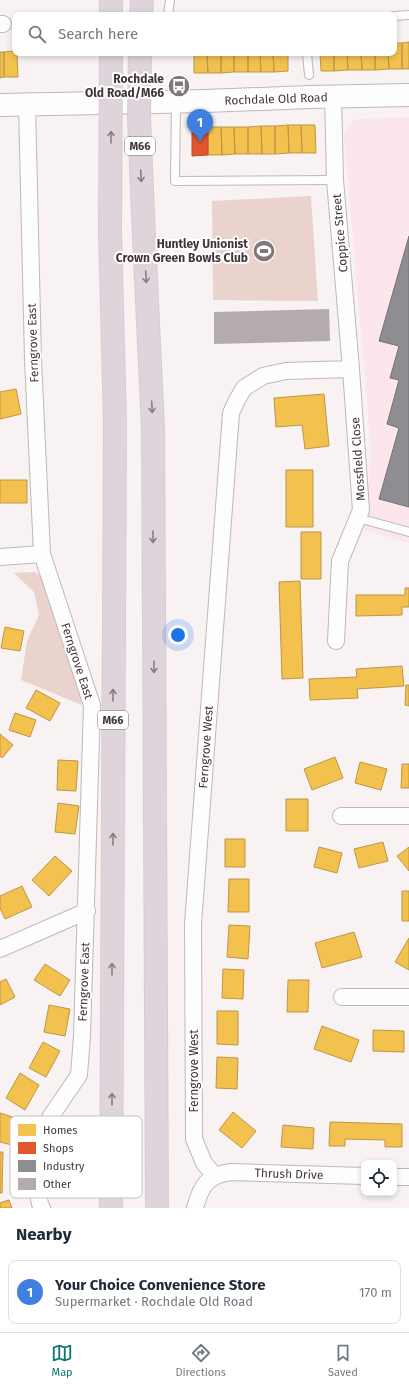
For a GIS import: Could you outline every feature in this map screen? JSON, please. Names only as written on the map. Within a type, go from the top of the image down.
[{"type":"highway","points":[[111,0],[111,12]]},
{"type":"highway","points":[[141,12],[142,0]]},
{"type":"highway","name":"M66","points":[[111,56],[110,232],[115,424],[111,1116]]},
{"type":"highway","name":"M66","points":[[140,56],[139,118],[153,428],[157,1208]]},
{"type":"highway","name":"M66","points":[[111,1198],[111,1208]]},
{"type":"main road","name":"Rochdale Old Road","points":[[0,105],[176,102],[333,96],[409,95]]},
{"type":"street","name":"Coppice Street","points":[[333,96],[335,180],[352,369]]},
{"type":"street","name":"Ferngrove East","points":[[27,105],[33,358],[42,554],[92,705],[87,911],[79,1075],[51,1116]]},
{"type":"street","name":"Mossfield Close","points":[[336,641],[340,562],[361,510],[352,369]]},
{"type":"street","name":"Ferngrove West","points":[[215,1176],[204,1163],[194,1138],[193,924],[231,413],[244,388],[264,376],[286,371],[352,369]]},
{"type":"street","points":[[0,557],[42,554]]},
{"type":"street","points":[[341,816],[409,816]]},
{"type":"street","points":[[0,948],[87,911]]},
{"type":"street","points":[[342,997],[409,997]]},
{"type":"street","name":"Thrush Drive","points":[[215,1176],[222,1173],[231,1172],[361,1176]]},
{"type":"street","points":[[195,1208],[201,1190],[208,1180],[215,1176]]},
{"type":"street","points":[[397,1177],[409,1177]]},
{"type":"street","name":"Ferngrove East","points":[[39,1198],[42,1208]]},
{"type":"lane","points":[[168,12],[170,0]]},
{"type":"lane","points":[[397,16],[409,16]]},
{"type":"lane","points":[[307,56],[309,74]]},
{"type":"lane","points":[[176,102],[175,181],[335,180]]},
{"type":"lane","points":[[358,518],[409,532]]},
{"type":"shaded area","points":[[409,117],[409,543],[365,530],[371,451],[344,136],[351,122],[357,119]]},
{"type":"shaded area","name":"Huntley Unionist Crown Green Bowls Club","points":[[311,196],[318,301],[213,300],[212,201]]},
{"type":"shaded area","points":[[35,572],[45,579],[75,673],[82,705],[21,680],[27,641],[39,615],[34,592],[14,573]]},
{"type":"building: Homes","points":[[409,42],[409,69],[402,69],[402,43]]},
{"type":"building: Homes","points":[[397,43],[402,43],[402,69],[389,69],[388,56],[397,56]]},
{"type":"building: Homes","points":[[12,51],[12,56],[17,56],[18,77],[4,77],[4,52]]},
{"type":"building: Homes","points":[[0,52],[4,52],[4,77],[0,78]]},
{"type":"building: Homes","points":[[194,56],[207,56],[208,73],[194,73]]},
{"type":"building: Homes","points":[[207,56],[221,56],[221,73],[208,73]]},
{"type":"building: Homes","points":[[221,56],[234,56],[234,72],[221,73]]},
{"type":"building: Homes","points":[[234,56],[248,56],[248,72],[234,72]]},
{"type":"building: Homes","points":[[248,56],[260,56],[261,72],[248,72]]},
{"type":"building: Homes","points":[[260,56],[273,56],[274,72],[261,72]]},
{"type":"building: Homes","points":[[273,56],[288,56],[288,71],[274,72]]},
{"type":"building: Homes","points":[[320,56],[334,56],[334,71],[321,71]]},
{"type":"building: Homes","points":[[334,56],[347,56],[348,70],[334,71]]},
{"type":"building: Homes","points":[[347,56],[361,56],[362,70],[348,70]]},
{"type":"building: Homes","points":[[361,56],[375,56],[375,70],[362,70]]},
{"type":"building: Homes","points":[[375,56],[388,56],[389,69],[375,70]]},
{"type":"building: Homes","points":[[288,125],[301,125],[302,153],[289,153]]},
{"type":"building: Homes","points":[[288,125],[289,153],[275,154],[275,126]]},
{"type":"building: Homes","points":[[301,125],[315,125],[316,153],[302,153]]},
{"type":"building: Homes","points":[[261,126],[275,126],[275,154],[262,154]]},
{"type":"building: Homes","points":[[261,126],[262,154],[248,154],[248,127]]},
{"type":"building: Homes","points":[[208,127],[221,127],[222,155],[208,155]]},
{"type":"building: Homes","points":[[221,127],[234,127],[235,154],[222,155]]},
{"type":"building: Homes","points":[[234,127],[248,127],[248,154],[235,154]]},
{"type":"building: Homes","points":[[16,389],[21,414],[0,419],[0,392]]},
{"type":"building: Homes","points":[[324,394],[329,446],[305,449],[302,425],[276,427],[274,398]]},
{"type":"building: Homes","points":[[286,470],[313,470],[313,527],[286,527]]},
{"type":"building: Homes","points":[[0,480],[27,480],[27,503],[0,503]]},
{"type":"building: Homes","points":[[301,532],[321,532],[321,579],[301,579]]},
{"type":"building: Homes","points":[[300,581],[303,678],[282,679],[279,582]]},
{"type":"building: Homes","points":[[405,588],[409,588],[409,607],[402,607],[402,615],[356,616],[356,595],[405,595]]},
{"type":"building: Homes","points":[[5,627],[24,631],[20,651],[1,648]]},
{"type":"building: Homes","points":[[402,666],[404,686],[357,689],[358,698],[310,700],[309,679],[357,677],[356,669]]},
{"type":"building: Homes","points":[[406,685],[409,685],[409,706],[405,705]]},
{"type":"building: Homes","points":[[36,690],[60,703],[50,721],[26,708]]},
{"type":"building: Homes","points":[[15,713],[36,720],[30,737],[9,730]]},
{"type":"building: Homes","points":[[0,734],[13,745],[2,758],[0,756]]},
{"type":"building: Homes","points":[[335,757],[343,778],[312,790],[304,769]]},
{"type":"building: Homes","points":[[58,760],[78,761],[76,791],[57,790]]},
{"type":"building: Homes","points":[[360,762],[387,769],[381,790],[355,783]]},
{"type":"building: Homes","points":[[402,764],[409,764],[409,788],[401,788]]},
{"type":"building: Homes","points":[[286,799],[308,799],[308,831],[286,831]]},
{"type":"building: Homes","points":[[58,803],[79,806],[75,834],[55,832]]},
{"type":"building: Homes","points":[[225,839],[245,839],[245,867],[225,867]]},
{"type":"building: Homes","points":[[383,842],[388,861],[359,868],[354,849]]},
{"type":"building: Homes","points":[[319,847],[342,853],[337,873],[314,867]]},
{"type":"building: Homes","points":[[409,847],[409,871],[397,856]]},
{"type":"building: Homes","points":[[55,856],[72,871],[49,896],[32,880]]},
{"type":"building: Homes","points":[[229,879],[249,879],[249,912],[228,912]]},
{"type":"building: Homes","points":[[22,886],[32,907],[5,919],[0,908],[0,896]]},
{"type":"building: Homes","points":[[402,891],[409,891],[409,921],[402,921]]},
{"type":"building: Homes","points":[[229,925],[250,926],[248,959],[227,957]]},
{"type":"building: Homes","points":[[354,932],[362,957],[322,968],[315,943]]},
{"type":"building: Homes","points":[[409,938],[409,970],[395,962]]},
{"type":"building: Homes","points":[[45,964],[70,980],[60,996],[34,980]]},
{"type":"building: Homes","points":[[223,969],[244,970],[243,999],[222,998]]},
{"type":"building: Homes","points":[[6,979],[15,997],[0,1005],[0,982]]},
{"type":"building: Homes","points":[[288,980],[309,980],[308,1012],[287,1012]]},
{"type":"building: Homes","points":[[49,1005],[70,1009],[65,1036],[44,1032]]},
{"type":"building: Homes","points":[[217,1011],[238,1011],[238,1045],[217,1044]]},
{"type":"building: Homes","points":[[322,1026],[359,1040],[351,1062],[314,1049]]},
{"type":"building: Homes","points":[[373,1030],[404,1031],[404,1052],[373,1051]]},
{"type":"building: Homes","points":[[43,1042],[60,1051],[46,1077],[29,1068]]},
{"type":"building: Homes","points":[[217,1057],[238,1058],[237,1089],[216,1088]]},
{"type":"building: Homes","points":[[20,1073],[39,1085],[25,1110],[6,1098]]},
{"type":"building: Homes","points":[[233,1112],[256,1131],[242,1148],[219,1130]]},
{"type":"building: Homes","points":[[0,1113],[10,1116],[10,1144],[0,1142]]},
{"type":"building: Homes","points":[[330,1122],[402,1124],[402,1147],[385,1147],[385,1140],[345,1139],[345,1146],[329,1146]]},
{"type":"building: Homes","points":[[283,1125],[314,1128],[313,1149],[281,1147]]},
{"type":"building: Homes","points":[[0,1152],[3,1152],[2,1193],[0,1193]]},
{"type":"building: Homes","points":[[9,1200],[12,1208],[0,1208],[0,1203]]},
{"type":"building: Shops","points":[[208,127],[208,155],[192,156],[192,128]]},
{"type":"building: Industry","points":[[409,236],[409,507],[379,499],[399,428],[387,424],[399,380],[390,378],[399,346],[379,341]]},
{"type":"building: Other","points":[[329,309],[330,341],[214,344],[214,312]]},
{"type":"place","name":"Rochdale Old Road/M66","points":[[179,86]]},
{"type":"place","name":"Your Choice Convenience Store","points":[[200,142]]},
{"type":"place","name":"Huntley Unionist Crown Green Bowls Club","points":[[264,251]]}]
